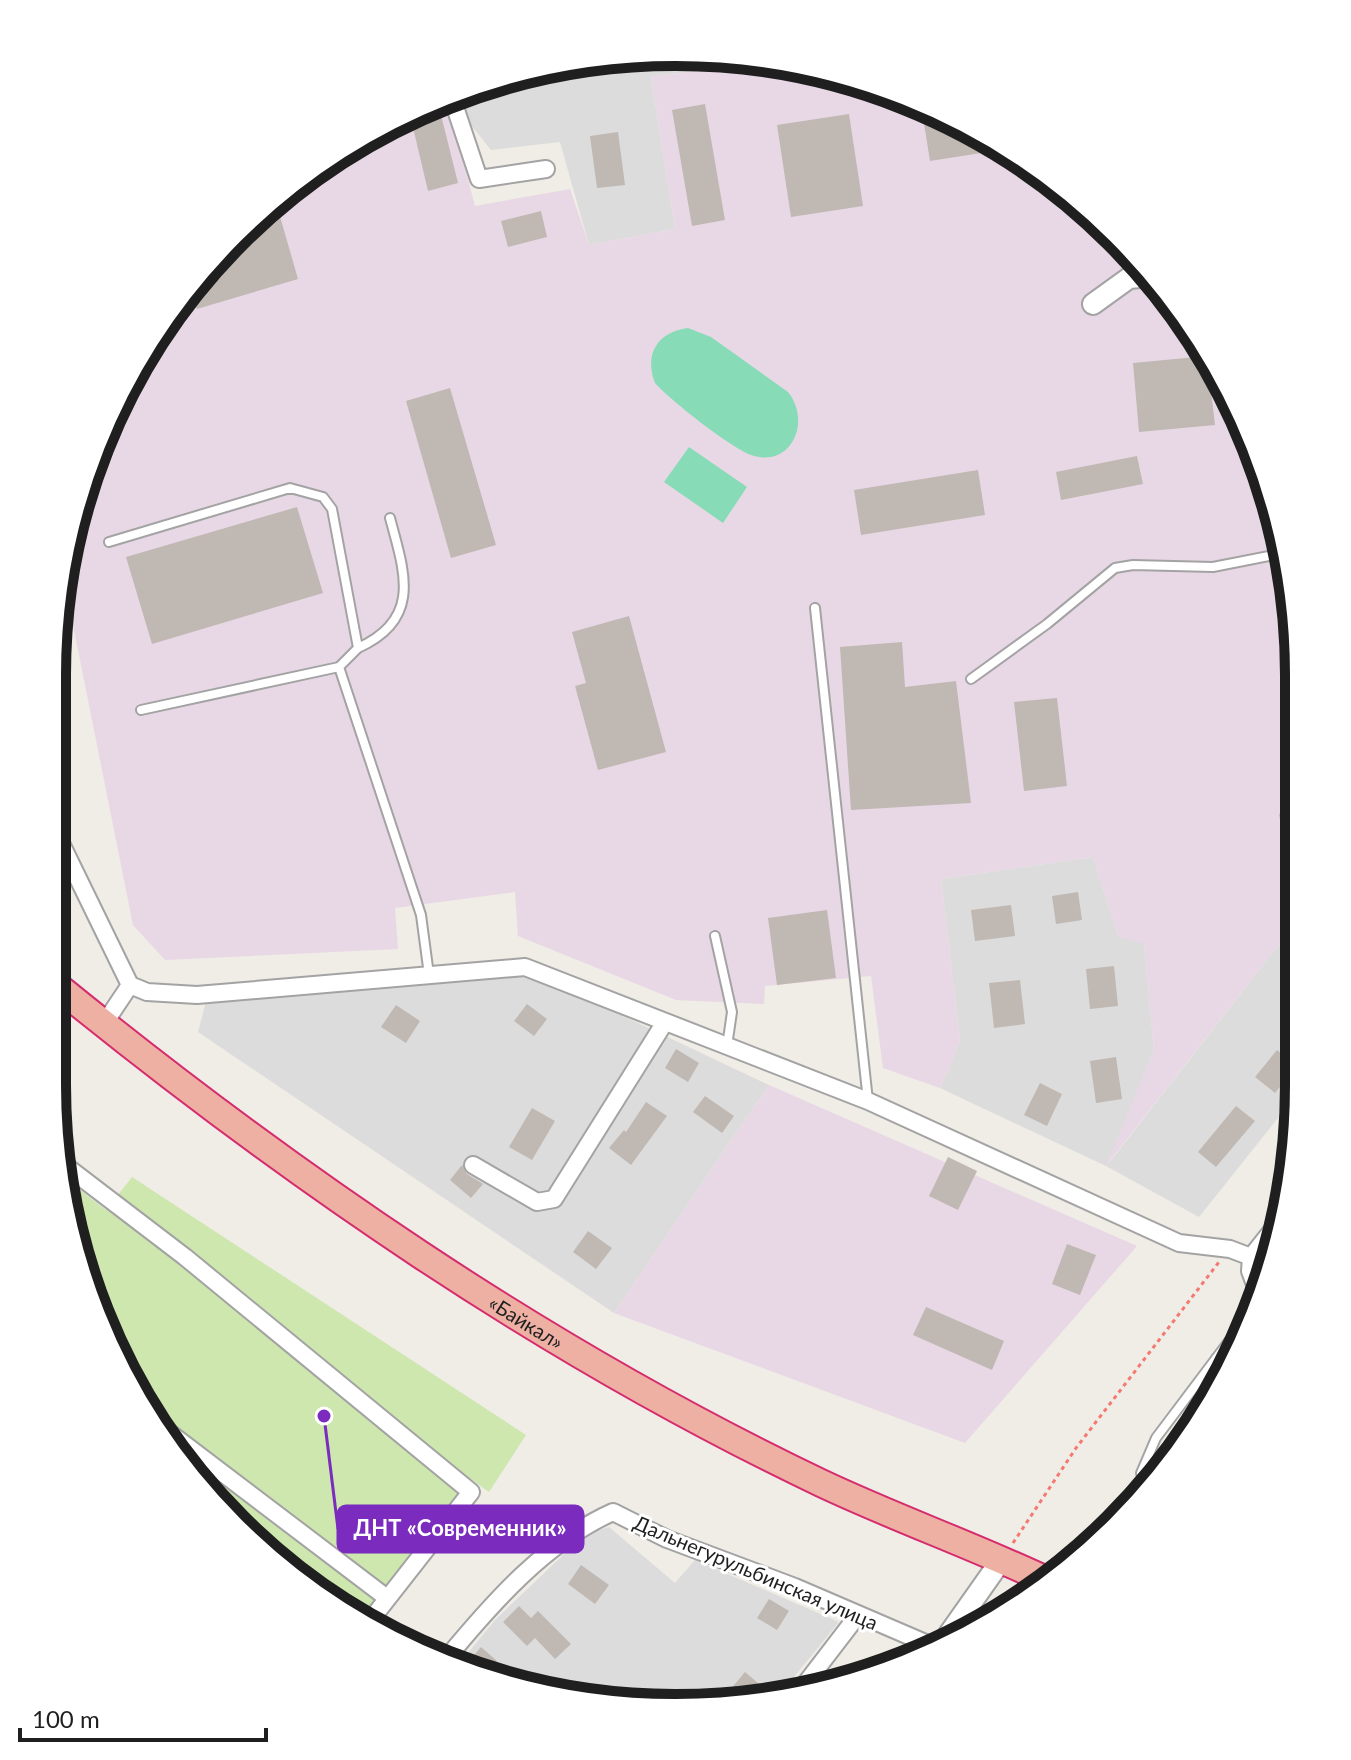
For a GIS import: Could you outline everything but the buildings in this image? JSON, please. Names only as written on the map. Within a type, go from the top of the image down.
[{"type":"highway","name":"«Байкал»","points":[[66,993],[265,1149],[486,1300],[650,1393],[821,1483],[1036,1575]]},
{"type":"street","points":[[455,107],[479,179],[546,169]]},
{"type":"street","points":[[1093,304],[1129,278],[1137,277]]},
{"type":"street","points":[[66,851],[130,985],[147,992],[197,995],[525,967],[868,1101],[1179,1243],[1230,1249],[1251,1257]]},
{"type":"street","points":[[104,1024],[130,985]]},
{"type":"street","points":[[473,1165],[537,1202],[554,1199],[665,1022]]},
{"type":"street","points":[[72,1171],[185,1257],[471,1492],[375,1614]]},
{"type":"street","points":[[1253,1279],[1251,1257],[1264,1240]]},
{"type":"street","points":[[183,1443],[387,1598]]},
{"type":"street","name":"Дальнегурульбинская улица","points":[[452,1652],[484,1612],[577,1528],[613,1512],[667,1539],[795,1587],[922,1642]]},
{"type":"street","points":[[955,1626],[1002,1559]]},
{"type":"street","points":[[809,1678],[858,1615]]},
{"type":"lane","points":[[109,542],[290,488],[323,497],[332,509],[358,648]]},
{"type":"lane","points":[[141,710],[339,667],[358,648],[374,641],[403,605],[406,579],[390,518]]},
{"type":"lane","points":[[971,679],[1047,624],[1115,568],[1133,565],[1213,567],[1273,555]]},
{"type":"lane","points":[[815,608],[868,1101]]},
{"type":"lane","points":[[339,667],[421,915],[429,975]]},
{"type":"lane","points":[[715,936],[732,1012],[727,1046]]},
{"type":"lane","points":[[1142,1477],[1156,1438],[1227,1344]]},
{"type":"path","points":[[1002,1559],[1076,1448],[1230,1249]]},
{"type":"shaded area","points":[[636,67],[720,67],[651,77],[675,229],[589,245],[560,142],[491,150],[467,120],[463,104],[557,78]]},
{"type":"shaded area","points":[[720,67],[755,71],[833,87],[909,112],[1014,169],[1077,217],[1159,304],[1203,371],[1239,442],[1264,518],[1280,596],[1284,636],[1285,937],[1106,1166],[1154,1050],[1144,944],[1119,937],[1093,857],[941,879],[960,1041],[940,1088],[883,1068],[871,976],[765,986],[764,1004],[676,1000],[518,936],[515,892],[395,908],[398,949],[165,960],[133,925],[70,609],[78,557],[98,480],[112,442],[148,371],[192,304],[274,217],[304,192],[371,148],[449,109],[475,206],[570,189],[589,245],[675,229],[651,77]]},
{"type":"shaded area","points":[[1093,857],[1119,937],[1144,943],[1154,1050],[1109,1163],[1285,937],[1284,1110],[1199,1217],[1106,1166],[940,1088],[960,1041],[941,879]]},
{"type":"shaded area","points":[[530,972],[769,1085],[614,1313],[198,1032],[207,998]]},
{"type":"shaded area","points":[[769,1085],[1137,1246],[965,1443],[614,1313]]},
{"type":"shaded area","points":[[609,1527],[675,1583],[695,1560],[839,1622],[789,1683],[715,1693],[636,1693],[596,1689],[518,1673],[465,1657],[495,1620],[585,1534]]},
{"type":"green space","points":[[688,328],[711,337],[788,392],[798,416],[794,440],[787,449],[765,458],[741,450],[701,422],[655,383],[651,363],[656,346],[668,334]]},
{"type":"green space","points":[[689,447],[747,487],[723,523],[664,482]]},
{"type":"green space","points":[[132,1177],[526,1435],[489,1492],[471,1479],[368,1610],[304,1568],[274,1543],[217,1486],[169,1423],[112,1318],[87,1242],[75,1186],[106,1210]]},
{"type":"place","name":"ДНТ «Современник»","points":[[324,1416]]}]
